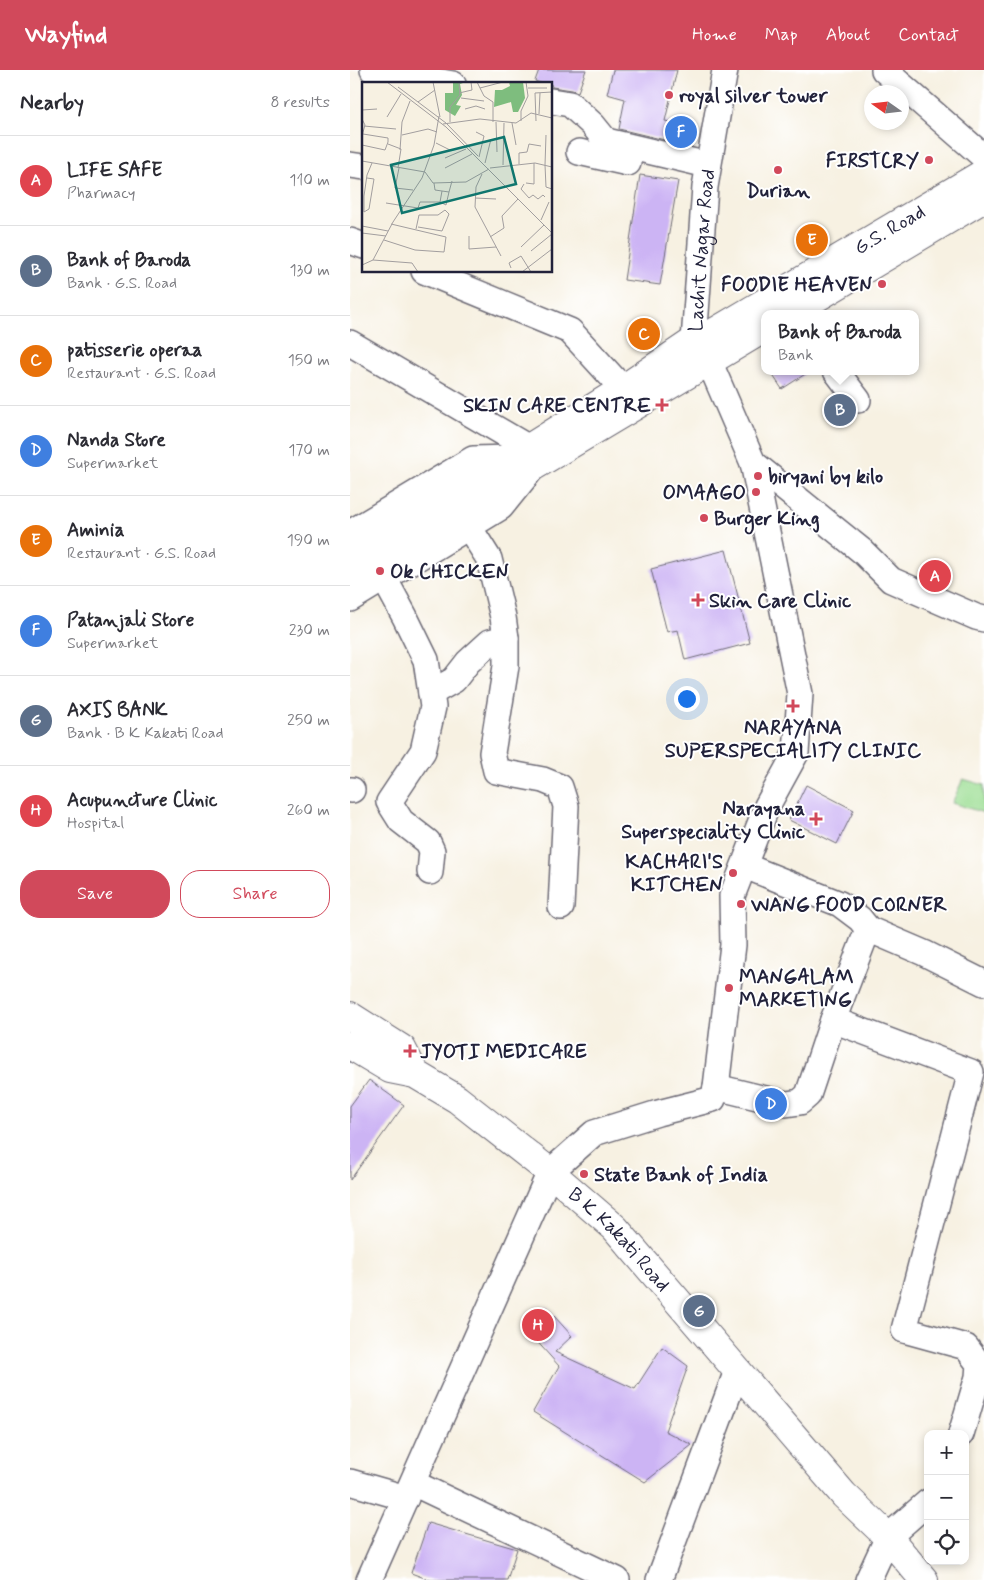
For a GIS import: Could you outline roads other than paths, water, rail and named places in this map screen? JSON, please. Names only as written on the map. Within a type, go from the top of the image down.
[{"type":"main road","name":"G.S. Road","points":[[524,457],[701,351],[708,336],[984,173]]},
{"type":"main road","name":"G.S. Road","points":[[796,310],[984,198]]},
{"type":"main road","name":"G.S. Road","points":[[524,457],[623,389],[701,351],[761,329]]},
{"type":"main road","points":[[350,576],[524,457]]},
{"type":"main road","points":[[350,552],[482,485]]},
{"type":"main road","points":[[350,1016],[402,1049],[415,1074]]},
{"type":"main road","name":"B K Kakati Road","points":[[350,1045],[390,1069],[415,1074],[457,1099],[550,1172],[615,1228],[844,1495],[888,1537],[924,1580]]},
{"type":"street","points":[[373,70],[442,82]]},
{"type":"street","name":"Lachit Nagar Road","points":[[701,351],[707,172],[725,70]]},
{"type":"street","points":[[884,70],[984,157]]},
{"type":"street","points":[[552,101],[570,104],[593,124],[606,141],[707,172]]},
{"type":"street","points":[[579,152],[707,172]]},
{"type":"street","points":[[350,241],[362,245]]},
{"type":"street","points":[[426,272],[570,332],[623,389]]},
{"type":"street","points":[[350,343],[524,457]]},
{"type":"street","points":[[369,1580],[550,1172],[594,1133],[658,1113],[713,1099],[733,945],[732,896],[767,806],[796,752],[800,694],[753,463],[701,351]]},
{"type":"street","points":[[839,375],[858,400]]},
{"type":"street","points":[[350,599],[502,507],[524,457]]},
{"type":"street","points":[[350,533],[473,459],[524,457]]},
{"type":"street","points":[[753,463],[862,551],[891,580],[984,619]]},
{"type":"street","points":[[469,527],[489,559],[506,638],[506,666],[492,753],[496,771],[543,780],[560,787],[566,806],[560,907]]},
{"type":"street","points":[[384,578],[426,660],[433,707],[423,751],[389,802],[401,822],[428,842],[432,851],[430,872]]},
{"type":"street","points":[[431,693],[454,680],[468,662],[490,642],[506,638]]},
{"type":"street","points":[[745,866],[840,904],[860,919],[868,929],[924,953],[984,983]]},
{"type":"street","points":[[716,1087],[786,1104],[800,1102],[808,1095],[833,1020],[868,929]]},
{"type":"street","points":[[833,1020],[977,1073],[904,1330],[966,1347],[979,1364],[978,1377],[962,1430]]},
{"type":"street","points":[[659,1580],[737,1371]]},
{"type":"street","points":[[350,1482],[410,1491],[616,1580]]},
{"type":"street","points":[[868,1580],[888,1537],[924,1506]]},
{"type":"place","name":"royal silver tower","points":[[669,95]]},
{"type":"place","name":"Patanjali Store","points":[[681,132]]},
{"type":"place","name":"FIRSTCRY","points":[[929,160]]},
{"type":"place","name":"Durian","points":[[778,170]]},
{"type":"place","name":"Aminia","points":[[812,240]]},
{"type":"place","name":"FOODIE HEAVEN","points":[[882,284]]},
{"type":"place","name":"patisserie operaa","points":[[644,334]]},
{"type":"place","name":"SKIN CARE CENTRE","points":[[662,405]]},
{"type":"place","name":"Bank of Baroda","points":[[840,410]]},
{"type":"place","name":"biryani by kilo","points":[[758,476]]},
{"type":"place","name":"OMAAGO","points":[[756,492]]},
{"type":"place","name":"Burger King","points":[[704,518]]},
{"type":"place","name":"Ok CHICKEN","points":[[380,571]]},
{"type":"place","name":"LIFE SAFE","points":[[935,576]]},
{"type":"place","name":"Skin Care Clinic","points":[[698,600]]},
{"type":"place","name":"NARAYANA SUPERSPECIALITY CLINIC","points":[[793,706]]},
{"type":"place","name":"Narayana Superspeciality Clinic","points":[[816,819]]},
{"type":"place","name":"KACHARI'S KITCHEN","points":[[733,873]]},
{"type":"place","name":"WANG FOOD CORNER","points":[[741,904]]},
{"type":"place","name":"MANGALAM MARKETING","points":[[729,988]]},
{"type":"place","name":"JYOTI MEDICARE","points":[[410,1051]]},
{"type":"place","name":"Nanda Store","points":[[771,1104]]},
{"type":"place","name":"State Bank of India","points":[[584,1174]]},
{"type":"place","name":"AXIS BANK","points":[[699,1311]]},
{"type":"place","name":"Acupuncture Clinic","points":[[538,1325]]}]
